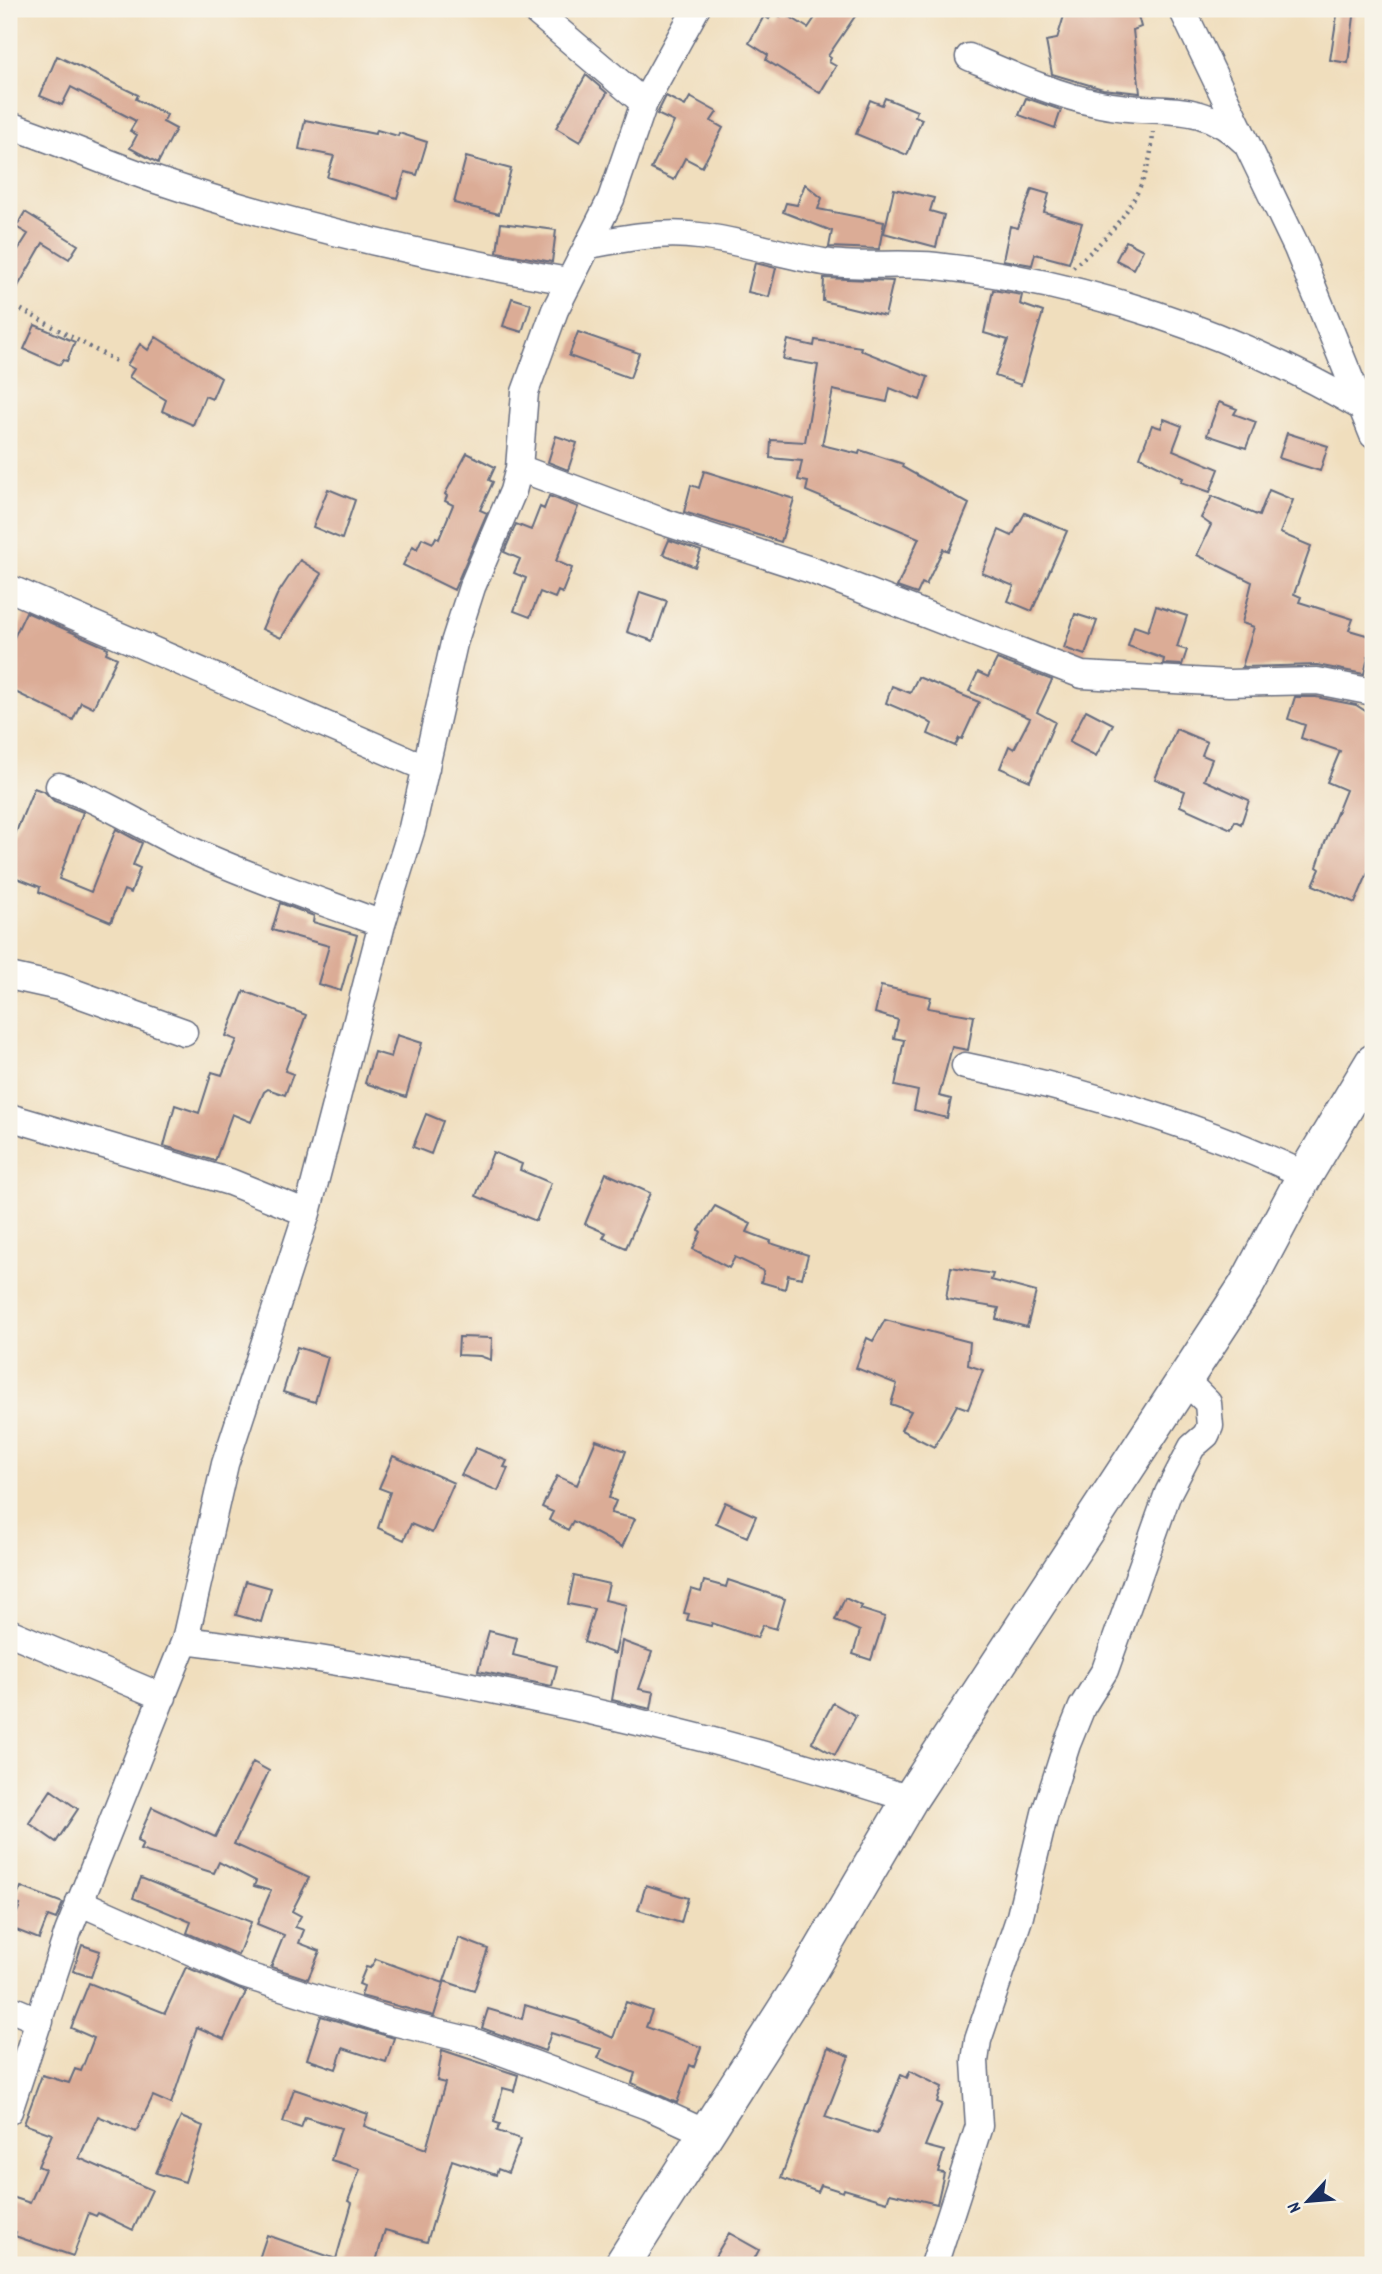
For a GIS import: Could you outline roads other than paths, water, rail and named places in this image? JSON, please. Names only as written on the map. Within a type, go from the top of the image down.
[{"type":"main road","points":[[622,2265],[804,1980],[910,1800],[1246,1286],[1305,1175],[1373,1062]]},
{"type":"street","points":[[533,9],[644,103]]},
{"type":"street","points":[[9,2111],[79,1902],[185,1640],[225,1464],[307,1213],[382,924],[426,768],[454,643],[519,468],[525,392],[568,281],[611,199],[644,103],[695,9]]},
{"type":"street","points":[[1182,9],[1252,149],[1297,248],[1373,435]]},
{"type":"street","points":[[969,57],[1020,78],[1098,104],[1209,116],[1228,127],[1252,149]]},
{"type":"street","points":[[9,125],[157,180],[318,229],[454,261],[568,281]]},
{"type":"street","points":[[589,245],[664,234],[698,236],[827,262],[933,265],[1050,286],[1189,324],[1318,383],[1361,407]]},
{"type":"street","points":[[519,468],[661,522],[811,570],[1083,675],[1229,684],[1317,681],[1373,692]]},
{"type":"street","points":[[9,588],[426,768]]},
{"type":"street","points":[[59,786],[91,797],[186,848],[250,877],[382,924]]},
{"type":"street","points":[[9,976],[59,986],[184,1032]]},
{"type":"street","points":[[965,1066],[1053,1085],[1142,1113],[1242,1147],[1305,1175]]},
{"type":"street","points":[[9,1118],[217,1178],[307,1213]]},
{"type":"street","points":[[934,2265],[979,2126],[975,2061],[978,2040],[1020,1916],[1058,1771],[1082,1707],[1105,1670],[1168,1493],[1192,1447],[1206,1436],[1210,1426],[1208,1403],[1186,1381]]},
{"type":"street","points":[[9,1632],[163,1697]]},
{"type":"street","points":[[185,1640],[307,1656],[589,1710],[740,1748],[910,1800]]},
{"type":"street","points":[[79,1902],[244,1975],[389,2021],[472,2041],[647,2106],[706,2133]]},
{"type":"street","points":[[9,2008],[40,2021]]}]
